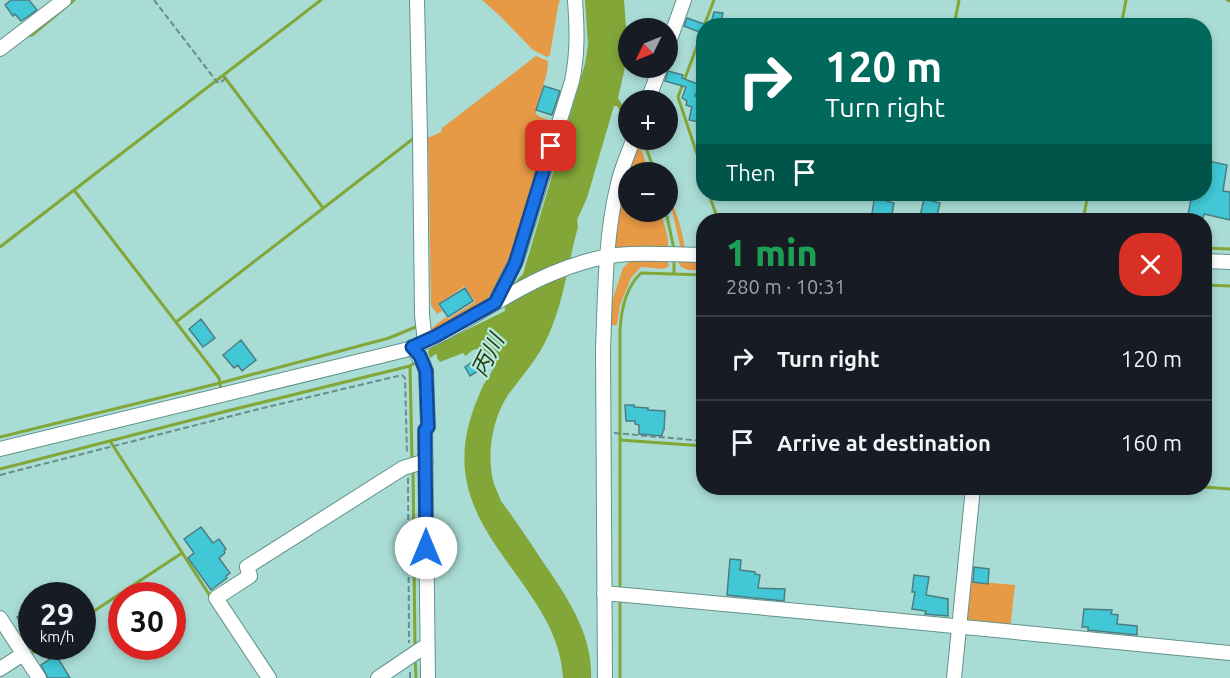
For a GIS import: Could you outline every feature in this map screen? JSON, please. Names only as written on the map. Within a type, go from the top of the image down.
[{"type":"street","points":[[0,49],[64,0]]},
{"type":"street","points":[[417,0],[423,324],[420,352],[426,371],[428,427],[413,466],[416,653],[428,678]]},
{"type":"street","points":[[499,301],[515,264],[572,81],[577,54],[575,0]]},
{"type":"street","points":[[678,18],[684,0]]},
{"type":"street","points":[[605,678],[614,594],[603,350],[605,258],[617,186],[630,150]]},
{"type":"street","points":[[0,449],[420,352],[499,301],[551,274],[605,258],[635,254],[696,255]]},
{"type":"street","points":[[1212,261],[1230,262]]},
{"type":"street","points":[[269,678],[216,598],[250,576],[248,567],[413,466]]},
{"type":"street","points":[[954,678],[962,629],[972,495]]},
{"type":"street","points":[[614,594],[1230,653]]},
{"type":"street","points":[[0,618],[18,645]]},
{"type":"street","points":[[378,678],[416,653]]},
{"type":"street","points":[[0,669],[18,660]]},
{"type":"street","points":[[28,660],[39,678]]},
{"type":"path","points":[[154,0],[216,80],[220,83],[227,77]]},
{"type":"path","points":[[0,475],[402,375],[405,378],[413,466],[410,647],[408,651],[416,653]]},
{"type":"path","points":[[616,433],[696,440]]},
{"type":"shaded area","points":[[482,0],[560,0],[550,55],[547,57],[533,50]]},
{"type":"shaded area","points":[[585,0],[624,0],[625,18],[618,18],[618,78],[623,78],[618,90],[618,108],[614,106],[587,198],[577,220],[578,227],[554,321],[540,350],[502,405],[494,426],[491,450],[494,484],[501,501],[568,600],[587,645],[591,678],[563,678],[558,649],[547,623],[533,598],[484,526],[472,500],[465,471],[468,428],[483,385],[493,368],[491,358],[480,349],[472,350],[466,356],[463,353],[440,362],[436,354],[430,358],[428,353],[429,349],[438,344],[505,311],[504,293],[523,274],[585,64],[588,45]]},
{"type":"shaded area","points":[[536,56],[548,61],[536,114],[553,123],[514,254],[497,288],[484,302],[429,334],[428,331],[446,317],[448,319],[475,302],[465,286],[438,304],[442,311],[437,314],[431,305],[428,137],[441,132],[442,128]]},
{"type":"shaded area","points":[[635,150],[641,150],[646,162],[630,162]]},
{"type":"shaded area","points":[[618,214],[618,222],[664,222],[668,250],[622,250],[614,243]]},
{"type":"shaded area","points":[[678,220],[685,249],[677,250],[680,245],[675,222]]},
{"type":"shaded area","points":[[667,259],[669,266],[663,269],[641,267],[631,278],[620,305],[617,325],[609,326],[609,310],[623,268],[635,260]]},
{"type":"shaded area","points":[[677,260],[696,261],[696,270],[681,267]]},
{"type":"shaded area","points":[[971,581],[1015,585],[1010,630],[967,626]]},
{"type":"building","points":[[11,0],[29,0],[37,10],[21,21],[15,14],[13,16],[5,5]]},
{"type":"building","points":[[714,12],[723,13],[722,18],[712,18]]},
{"type":"building","points":[[687,18],[696,21],[696,31],[684,26]]},
{"type":"building","points":[[678,74],[683,75],[682,78],[696,83],[696,121],[689,120],[692,107],[686,105],[687,101],[682,98],[686,87],[665,81],[666,78],[678,78]]},
{"type":"building","points":[[544,86],[560,91],[552,115],[536,110]]},
{"type":"building","points":[[1212,162],[1227,165],[1223,191],[1230,192],[1230,220],[1212,216],[1212,213],[1188,213],[1191,201],[1212,201]]},
{"type":"building","points":[[874,201],[894,203],[892,213],[872,213]]},
{"type":"building","points":[[924,201],[940,203],[938,213],[921,213]]},
{"type":"building","points":[[465,288],[473,301],[448,317],[439,304]]},
{"type":"building","points":[[201,319],[215,338],[203,347],[189,329]]},
{"type":"building","points":[[241,340],[256,360],[242,371],[238,365],[234,368],[223,355]]},
{"type":"building","points":[[472,362],[478,371],[470,376],[465,367]]},
{"type":"building","points":[[625,405],[665,411],[662,436],[639,434],[639,425],[635,424],[635,421],[626,421]]},
{"type":"building","points":[[201,527],[213,543],[219,539],[226,549],[219,558],[230,573],[211,590],[188,558],[194,553],[184,539]]},
{"type":"building","points":[[730,559],[741,560],[740,570],[760,575],[758,588],[785,589],[784,601],[727,595]]},
{"type":"building","points":[[974,567],[989,569],[988,584],[973,582]]},
{"type":"building","points":[[914,575],[929,577],[926,595],[948,599],[948,616],[925,614],[926,611],[912,609],[915,592],[912,592]]},
{"type":"building","points":[[1084,609],[1112,610],[1111,614],[1118,615],[1117,624],[1137,626],[1137,635],[1088,630],[1088,627],[1082,627]]},
{"type":"building","points":[[48,660],[59,660],[70,678],[48,678],[41,665]]},
{"type":"waterway","points":[[27,36],[32,35],[74,0]]},
{"type":"waterway","points":[[0,247],[321,0]]},
{"type":"waterway","points":[[707,18],[714,0]]},
{"type":"waterway","points":[[956,18],[959,0]]},
{"type":"waterway","points":[[1123,18],[1126,0]]},
{"type":"waterway","points":[[696,49],[678,97],[696,151]]},
{"type":"waterway","points":[[223,75],[323,208]]},
{"type":"waterway","points":[[176,322],[414,138]]},
{"type":"waterway","points":[[647,150],[651,162]]},
{"type":"waterway","points":[[74,190],[219,378],[221,389]]},
{"type":"waterway","points":[[711,201],[716,213]]},
{"type":"waterway","points":[[1084,213],[1087,201]]},
{"type":"waterway","points":[[668,222],[674,249]]},
{"type":"waterway","points":[[1212,248],[1230,249]]},
{"type":"waterway","points":[[674,262],[674,274]]},
{"type":"waterway","points":[[620,589],[621,315],[631,285],[641,273],[696,275]]},
{"type":"waterway","points":[[1212,285],[1230,286]]},
{"type":"waterway","points":[[0,437],[220,383],[389,338],[418,326]]},
{"type":"waterway","points":[[0,469],[410,366],[416,362]]},
{"type":"waterway","points":[[410,366],[412,460]]},
{"type":"waterway","points":[[620,440],[696,445]]},
{"type":"waterway","points":[[110,441],[212,599]]},
{"type":"waterway","points":[[413,469],[415,649]]},
{"type":"waterway","points":[[1212,488],[1230,489]]},
{"type":"waterway","points":[[96,610],[182,553]]},
{"type":"waterway","points":[[620,599],[620,678]]},
{"type":"waterway","points":[[415,658],[416,678]]},
{"type":"route","points":[[426,548],[425,430],[428,427],[426,371],[420,356],[412,347],[495,303],[515,264],[551,146]]},
{"type":"water label","name":"丙川","points":[[487,355]]}]
